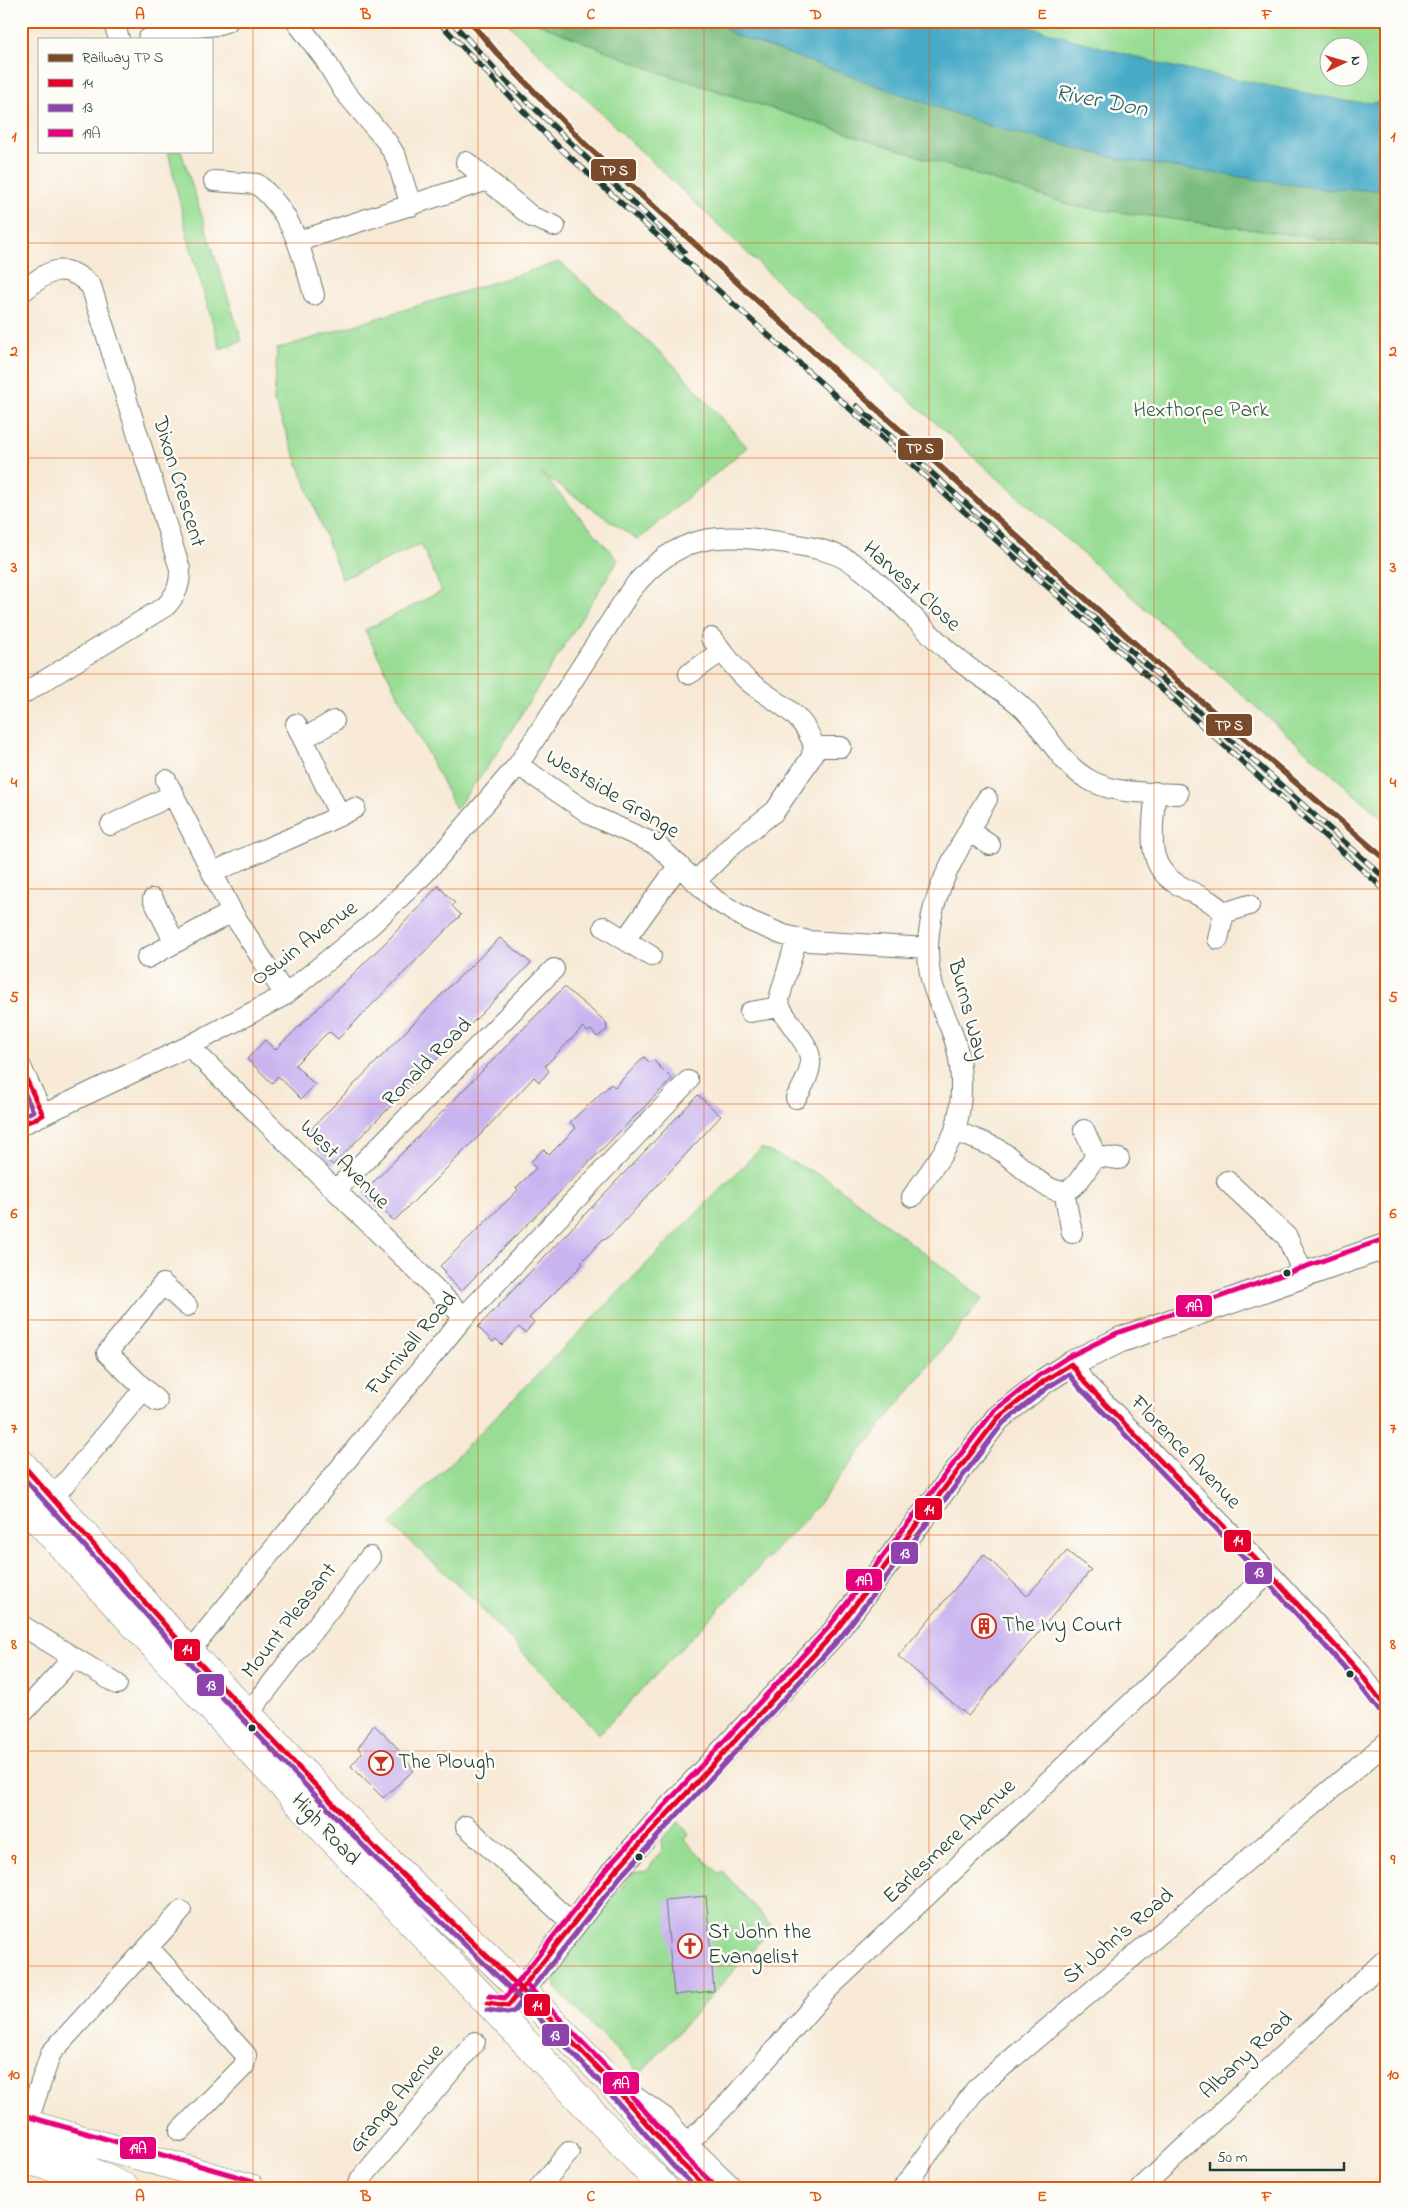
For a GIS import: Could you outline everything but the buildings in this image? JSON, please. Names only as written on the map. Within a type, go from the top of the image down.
[{"type":"main road","name":"High Road","points":[[21,1463],[189,1652],[377,1850],[506,2000],[640,2164],[664,2188]]},
{"type":"main road","name":"High Road","points":[[21,1502],[308,1812],[506,2000],[606,2077],[681,2154],[707,2188]]},
{"type":"main road","points":[[24,2123],[34,2142],[41,2148],[125,2188]]},
{"type":"main road","points":[[24,2123],[251,2188]]},
{"type":"main road","points":[[681,2154],[690,2188]]},
{"type":"main road","points":[[21,2159],[125,2188]]},
{"type":"street","points":[[113,21],[119,38]]},
{"type":"street","points":[[152,38],[187,28],[216,25],[228,21]]},
{"type":"street","points":[[296,21],[324,58],[343,90],[387,142],[396,157],[411,206]]},
{"type":"street","points":[[466,162],[532,217],[555,226]]},
{"type":"street","points":[[298,242],[488,180]]},
{"type":"street","points":[[214,181],[258,184],[275,201],[291,225],[314,295]]},
{"type":"street","name":"Dixon Crescent","points":[[21,293],[42,276],[66,270],[79,274],[91,286],[180,568],[180,582],[176,595],[166,606],[21,695]]},
{"type":"street","name":"Harvest Close","points":[[518,765],[631,590],[646,571],[662,557],[679,548],[712,538],[735,536],[809,546],[845,558],[872,578],[964,665],[1006,692],[1039,726],[1069,764],[1085,778],[1104,787],[1119,790],[1178,794]]},
{"type":"street","points":[[689,674],[717,644],[746,679],[792,711],[802,722],[814,747],[811,758],[775,811],[734,843],[696,882]]},
{"type":"street","points":[[212,873],[255,852],[314,829],[348,812],[299,732],[334,721]]},
{"type":"street","points":[[814,747],[841,747]]},
{"type":"street","name":"Westside Grange","points":[[518,765],[593,816],[657,845],[716,900],[750,921],[808,941],[928,948]]},
{"type":"street","name":"Oswin Avenue","points":[[21,1125],[189,1046],[285,995],[372,925],[425,872],[518,765]]},
{"type":"street","points":[[111,825],[170,787],[232,912],[285,995]]},
{"type":"street","points":[[1155,792],[1153,843],[1155,859],[1160,871],[1182,887],[1205,897],[1224,913]]},
{"type":"street","name":"Burns Way","points":[[912,1197],[955,1131],[959,1110],[960,1086],[957,1053],[952,1032],[930,982],[928,948],[936,903],[954,855],[987,799]]},
{"type":"street","points":[[969,831],[990,846]]},
{"type":"street","points":[[625,940],[679,865]]},
{"type":"street","points":[[153,899],[175,943]]},
{"type":"street","points":[[1224,913],[1249,905]]},
{"type":"street","points":[[147,958],[232,912]]},
{"type":"street","points":[[1218,939],[1224,913]]},
{"type":"street","points":[[604,927],[651,956]]},
{"type":"street","points":[[796,1098],[808,1078],[812,1058],[780,1007],[779,999],[797,938]]},
{"type":"street","name":"Ronald Road","points":[[336,1190],[554,969]]},
{"type":"street","points":[[750,1012],[780,1007]]},
{"type":"street","name":"West Avenue","points":[[189,1046],[464,1317]]},
{"type":"street","points":[[21,1067],[43,1115]]},
{"type":"street","name":"Furnivall Road","points":[[189,1652],[464,1317],[688,1081]]},
{"type":"street","points":[[1084,1130],[1096,1156]]},
{"type":"street","points":[[955,1131],[997,1148],[1013,1158],[1042,1184],[1054,1190],[1064,1191],[1071,1189],[1096,1156]]},
{"type":"street","points":[[1096,1156],[1119,1159]]},
{"type":"street","points":[[1227,1182],[1287,1237],[1303,1273]]},
{"type":"street","points":[[1064,1191],[1072,1233]]},
{"type":"street","points":[[506,2000],[574,1925],[666,1813],[834,1633],[998,1418],[1044,1381],[1071,1364],[1120,1340],[1303,1273],[1386,1246]]},
{"type":"street","points":[[52,1498],[151,1395],[107,1353],[163,1284],[187,1306]]},
{"type":"street","name":"Florence Avenue","points":[[1071,1364],[1085,1383],[1269,1573],[1361,1674],[1386,1708]]},
{"type":"street","name":"Mount Pleasant","points":[[248,1714],[370,1557]]},
{"type":"street","name":"Earlesmere Avenue","points":[[681,2154],[828,1989],[1269,1573]]},
{"type":"street","points":[[21,1625],[117,1684]]},
{"type":"street","points":[[21,1715],[73,1658]]},
{"type":"street","name":"St John's Road","points":[[903,2188],[976,2089],[1386,1743]]},
{"type":"street","points":[[466,1826],[574,1925]]},
{"type":"street","points":[[24,2123],[51,2053],[181,1911]]},
{"type":"street","points":[[148,1947],[246,2055],[244,2066],[180,2131]]},
{"type":"street","name":"Albany Road","points":[[1141,2188],[1386,1959]]},
{"type":"street","name":"Grange Avenue","points":[[356,2188],[361,2179],[475,2042]]},
{"type":"street","points":[[539,2188],[569,2152]]},
{"type":"street","name":"High Road","points":[[681,2154],[733,2188]]},
{"type":"green space","name":"Hexthorpe Park","points":[[505,21],[532,21],[659,72],[1073,206],[1386,247],[1386,822],[800,303]]},
{"type":"green space","points":[[532,21],[716,21],[993,127],[1125,159],[1323,189],[1386,190],[1386,247],[1073,206],[659,72]]},
{"type":"green space","points":[[1007,21],[1386,21],[1386,103],[1351,102],[1168,66]]},
{"type":"green space","points":[[168,152],[181,152],[242,341],[220,349],[188,238]]},
{"type":"green space","points":[[560,262],[673,364],[747,447],[638,540],[541,473],[618,560],[495,756],[456,809],[365,630],[442,591],[421,544],[342,579],[274,401],[277,349]]},
{"type":"green space","points":[[761,1148],[826,1178],[983,1298],[812,1512],[599,1734],[463,1589],[390,1524]]},
{"type":"green space","points":[[679,1822],[689,1834],[685,1840],[719,1874],[723,1872],[773,1927],[640,2074],[556,1989],[555,1975],[632,1873],[647,1871],[662,1850],[661,1840]]},
{"type":"water","name":"River Don","points":[[716,21],[1007,21],[1168,66],[1351,102],[1386,103],[1386,190],[1323,189],[1119,159],[993,127],[733,34]]},
{"type":"railway","points":[[438,21],[550,139],[1386,891]]},
{"type":"railway","points":[[451,21],[506,81],[684,251]]},
{"type":"railway","points":[[857,406],[1386,879]]},
{"type":"transit line","points":[[470,21],[496,52],[586,145],[1152,659],[1386,860]]},
{"type":"transit line","name":"14","points":[[21,1068],[43,1115],[21,1125]]},
{"type":"transit line","name":"13","points":[[21,1086],[33,1111],[21,1117]]},
{"type":"transit line","name":"19A","points":[[489,1996],[505,1998],[609,1866],[828,1628],[993,1412],[1040,1375],[1068,1357],[1117,1333],[1384,1239]]},
{"type":"transit line","name":"14","points":[[488,2003],[508,2006],[615,1871],[834,1633],[998,1418],[1044,1381],[1071,1364],[1085,1383],[1269,1573],[1361,1674],[1386,1708]]},
{"type":"transit line","name":"13","points":[[487,2010],[508,2013],[514,2011],[621,1876],[840,1638],[1003,1423],[1048,1387],[1069,1374],[1080,1388],[1264,1578],[1355,1679],[1380,1712]]},
{"type":"transit line","name":"14","points":[[21,1463],[189,1652],[377,1850],[522,1990],[606,2077],[680,2162],[707,2188]]},
{"type":"transit line","name":"13","points":[[21,1475],[184,1657],[372,1855],[517,1995],[600,2082],[674,2167],[696,2188]]},
{"type":"transit line","name":"19A","points":[[527,1985],[611,2072],[685,2157],[712,2183]]},
{"type":"transit line","name":"19A","points":[[23,2115],[253,2181]]},
{"type":"place","name":"The Ivy Court","points":[[984,1626]]},
{"type":"place","name":"The Plough","points":[[381,1763]]},
{"type":"place","name":"St John the Evangelist","points":[[690,1946]]}]
